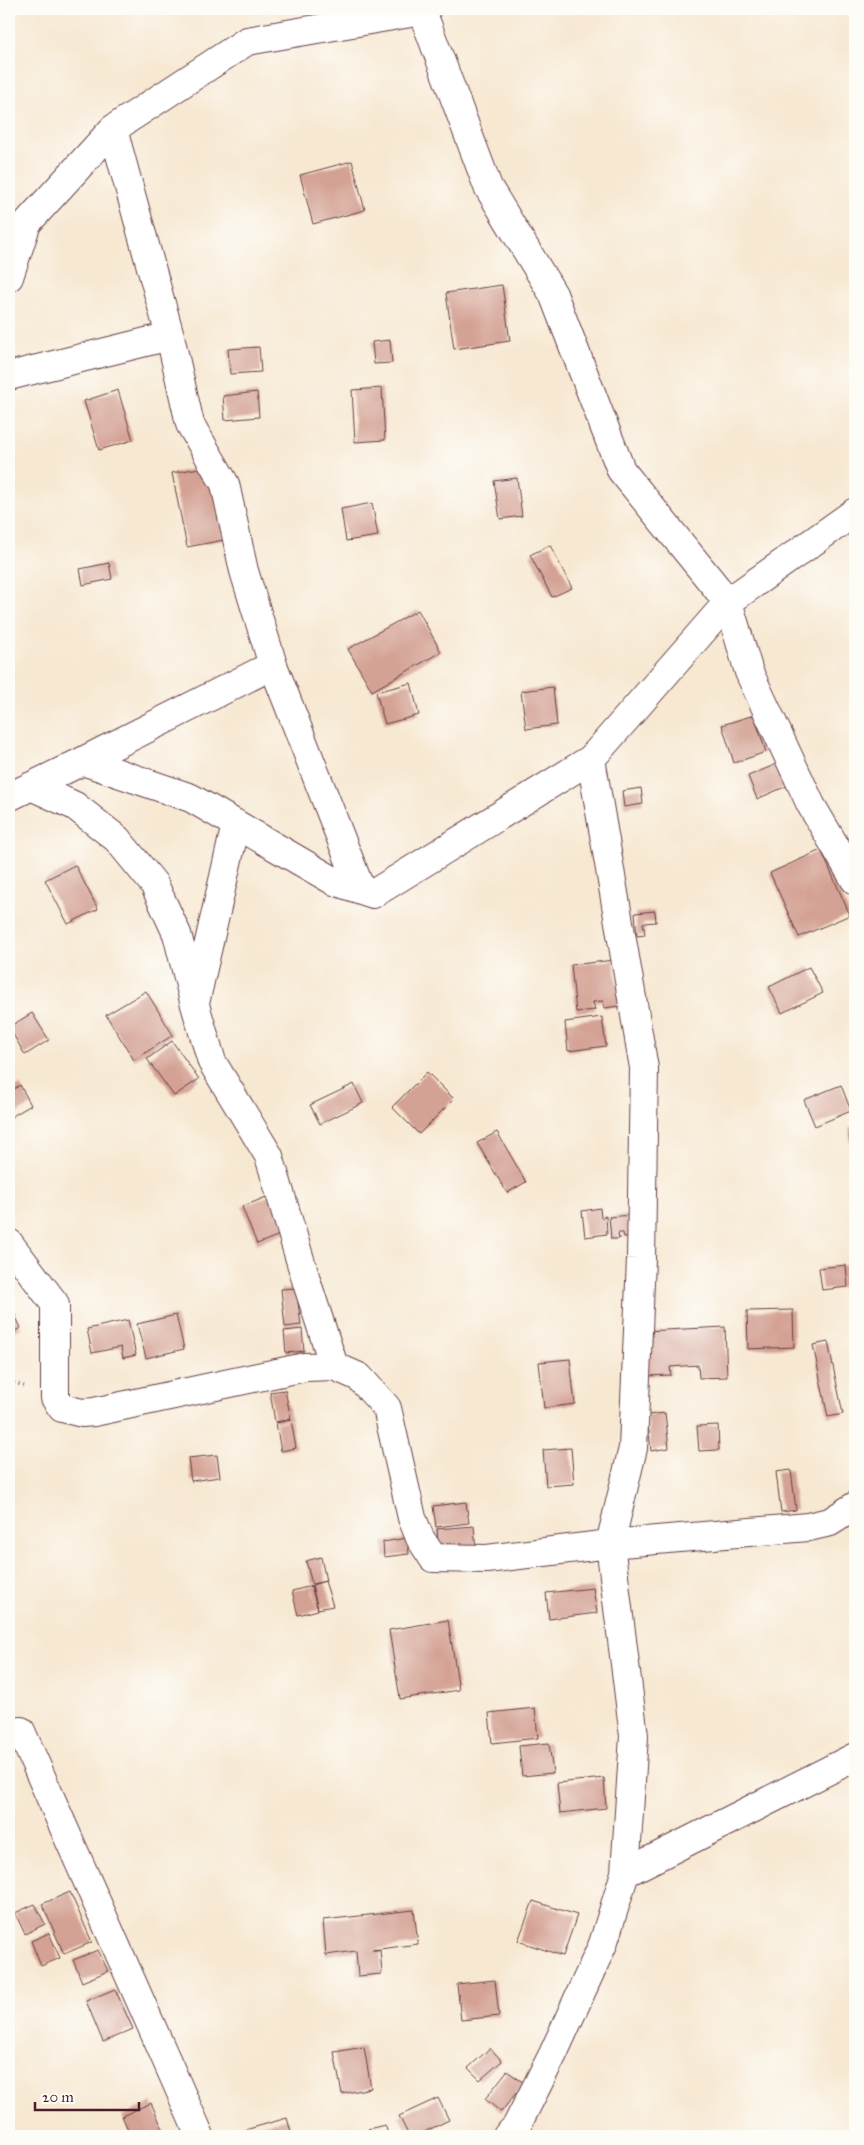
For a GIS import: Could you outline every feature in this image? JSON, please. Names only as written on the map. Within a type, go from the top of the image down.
[{"type":"street","points":[[9,277],[27,223],[112,129],[247,41],[425,10],[488,187],[552,294],[621,470],[728,602],[749,672],[811,804],[855,880]]},
{"type":"street","points":[[112,129],[170,336],[190,424],[225,484],[244,570],[273,665],[361,890]]},
{"type":"street","points":[[9,376],[170,336]]},
{"type":"street","points":[[82,761],[191,798],[334,881],[373,894],[591,759],[728,602],[855,512]]},
{"type":"street","points":[[20,792],[273,665]]},
{"type":"street","points":[[507,2136],[516,2127],[553,2054],[599,1952],[625,1874],[634,1736],[610,1544],[633,1448],[641,1259],[644,1068],[591,759]]},
{"type":"street","points":[[20,792],[75,806],[117,839],[154,884],[177,934],[194,1005],[212,1062],[270,1156],[306,1283],[334,1366]]},
{"type":"street","points":[[194,1005],[236,824]]},
{"type":"street","points":[[9,1243],[55,1304],[55,1398],[62,1408],[82,1413],[94,1412],[305,1367],[334,1366],[359,1377],[387,1408],[412,1518],[420,1538],[433,1558],[487,1559],[610,1544],[808,1527],[830,1522],[855,1506]]},
{"type":"street","points":[[21,1731],[200,2136]]},
{"type":"street","points":[[625,1874],[855,1757]]},
{"type":"building","points":[[352,161],[365,210],[313,224],[300,175]]},
{"type":"building","points":[[502,285],[510,341],[454,349],[446,293]]},
{"type":"building","points":[[390,340],[392,363],[374,364],[372,342]]},
{"type":"building","points":[[259,347],[261,372],[230,374],[228,349]]},
{"type":"building","points":[[382,388],[385,440],[355,442],[352,390]]},
{"type":"building","points":[[118,390],[133,440],[99,450],[84,401]]},
{"type":"building","points":[[257,392],[259,417],[225,420],[223,396]]},
{"type":"building","points":[[210,466],[224,540],[187,547],[172,473]]},
{"type":"building","points":[[517,478],[522,516],[500,519],[494,481]]},
{"type":"building","points":[[372,503],[378,536],[346,541],[341,509]]},
{"type":"building","points":[[550,545],[572,588],[552,597],[530,555]]},
{"type":"building","points":[[109,563],[112,579],[83,585],[80,569]]},
{"type":"building","points":[[418,610],[441,652],[372,691],[348,649]]},
{"type":"building","points":[[411,683],[419,715],[385,724],[376,692]]},
{"type":"building","points":[[553,687],[557,725],[526,729],[521,691]]},
{"type":"building","points":[[754,715],[766,752],[734,763],[722,725]]},
{"type":"building","points":[[777,764],[787,786],[757,799],[748,776]]},
{"type":"building","points":[[641,788],[643,804],[624,807],[622,791]]},
{"type":"building","points":[[821,850],[850,915],[799,937],[770,873]]},
{"type":"building","points":[[75,865],[98,909],[68,924],[45,880]]},
{"type":"building","points":[[655,911],[656,922],[643,923],[645,935],[637,936],[635,913]]},
{"type":"building","points":[[614,960],[620,1006],[604,1008],[603,1001],[593,1002],[595,1010],[576,1012],[571,965]]},
{"type":"building","points":[[809,967],[823,993],[782,1013],[769,987]]},
{"type":"building","points":[[146,991],[173,1035],[134,1060],[106,1015]]},
{"type":"building","points":[[32,1013],[49,1040],[25,1055],[9,1027]]},
{"type":"building","points":[[602,1017],[606,1046],[568,1051],[565,1022]]},
{"type":"building","points":[[172,1041],[199,1079],[174,1096],[147,1059]]},
{"type":"building","points":[[427,1072],[454,1099],[419,1134],[392,1107]]},
{"type":"building","points":[[354,1084],[363,1103],[320,1124],[310,1105]]},
{"type":"building","points":[[20,1085],[31,1105],[11,1117],[9,1114],[9,1092]]},
{"type":"building","points":[[841,1085],[851,1111],[815,1126],[804,1100]]},
{"type":"building","points":[[849,1128],[855,1128],[855,1162],[852,1162]]},
{"type":"building","points":[[497,1132],[526,1182],[507,1193],[477,1143]]},
{"type":"building","points":[[271,1195],[287,1232],[257,1244],[242,1207]]},
{"type":"building","points":[[600,1208],[601,1218],[606,1216],[607,1234],[585,1237],[582,1211]]},
{"type":"building","points":[[631,1215],[633,1237],[624,1237],[623,1233],[618,1233],[619,1239],[611,1239],[609,1217]]},
{"type":"building","points":[[846,1265],[848,1287],[822,1290],[819,1268]]},
{"type":"building","points":[[296,1288],[301,1325],[285,1327],[281,1289]]},
{"type":"building","points":[[9,1302],[21,1328],[9,1334]]},
{"type":"building","points":[[793,1310],[794,1347],[748,1349],[747,1311]]},
{"type":"building","points":[[176,1315],[184,1349],[146,1358],[137,1324]]},
{"type":"building","points":[[128,1320],[136,1355],[123,1358],[121,1347],[92,1353],[87,1329]]},
{"type":"building","points":[[725,1327],[727,1377],[699,1378],[698,1365],[670,1367],[671,1375],[647,1376],[645,1331]]},
{"type":"building","points":[[302,1329],[304,1351],[286,1353],[284,1331]]},
{"type":"building","points":[[828,1342],[843,1414],[828,1417],[813,1345]]},
{"type":"building","points":[[570,1359],[575,1404],[544,1408],[539,1362]]},
{"type":"building","points":[[285,1390],[291,1419],[275,1422],[270,1392]]},
{"type":"building","points":[[665,1413],[669,1448],[651,1451],[647,1415]]},
{"type":"building","points":[[291,1420],[296,1448],[281,1451],[276,1423]]},
{"type":"building","points":[[718,1425],[719,1450],[699,1451],[697,1426]]},
{"type":"building","points":[[571,1448],[574,1484],[546,1486],[543,1450]]},
{"type":"building","points":[[217,1455],[220,1477],[191,1481],[188,1458]]},
{"type":"building","points":[[791,1470],[796,1510],[781,1512],[776,1472]]},
{"type":"building","points":[[466,1502],[469,1523],[436,1527],[433,1506]]},
{"type":"building","points":[[474,1526],[476,1552],[439,1555],[437,1529]]},
{"type":"building","points":[[407,1538],[409,1554],[384,1557],[383,1542]]},
{"type":"building","points":[[321,1557],[326,1581],[312,1584],[306,1561]]},
{"type":"building","points":[[325,1581],[333,1606],[318,1609],[312,1585]]},
{"type":"building","points":[[311,1586],[318,1610],[298,1615],[292,1591]]},
{"type":"building","points":[[593,1588],[597,1613],[549,1619],[546,1593]]},
{"type":"building","points":[[448,1620],[459,1690],[400,1699],[389,1630]]},
{"type":"building","points":[[535,1708],[538,1738],[492,1743],[489,1713]]},
{"type":"building","points":[[549,1743],[553,1773],[522,1776],[519,1746]]},
{"type":"building","points":[[604,1778],[606,1808],[560,1813],[557,1783]]},
{"type":"building","points":[[70,1892],[92,1942],[64,1954],[42,1904]]},
{"type":"building","points":[[533,1901],[577,1915],[563,1956],[518,1941]]},
{"type":"building","points":[[35,1904],[45,1924],[25,1934],[15,1913]]},
{"type":"building","points":[[414,1910],[418,1944],[372,1950],[380,1950],[382,1974],[358,1976],[356,1951],[326,1955],[323,1920]]},
{"type":"building","points":[[49,1933],[60,1958],[41,1966],[31,1941]]},
{"type":"building","points":[[98,1950],[108,1971],[82,1982],[73,1960]]},
{"type":"building","points":[[495,1980],[499,2016],[461,2020],[457,1984]]},
{"type":"building","points":[[115,1989],[133,2029],[103,2042],[86,2001]]},
{"type":"building","points":[[364,2047],[371,2088],[342,2094],[334,2052]]},
{"type":"building","points":[[490,2048],[502,2061],[480,2080],[468,2068]]},
{"type":"building","points":[[507,2071],[524,2083],[501,2112],[485,2099]]},
{"type":"building","points":[[438,2098],[449,2120],[416,2136],[409,2136],[399,2116]]},
{"type":"building","points":[[151,2103],[166,2136],[131,2136],[122,2116]]},
{"type":"building","points":[[287,2118],[292,2136],[224,2136]]},
{"type":"building","points":[[385,2125],[389,2136],[370,2136],[368,2129]]}]
